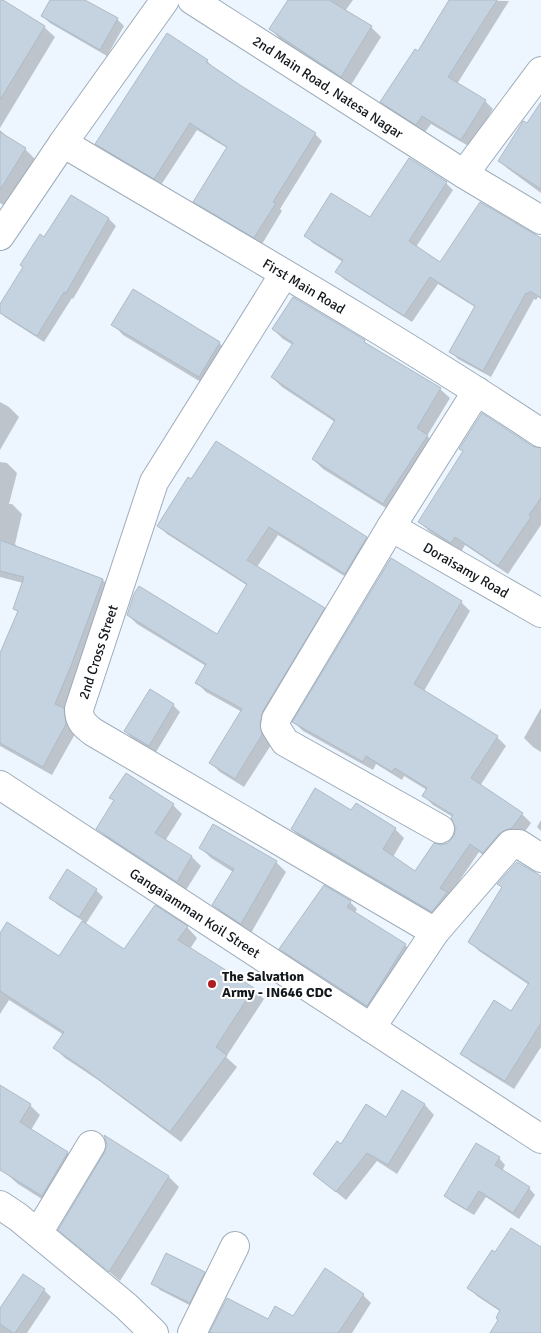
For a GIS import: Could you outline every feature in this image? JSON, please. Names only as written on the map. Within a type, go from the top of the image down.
[{"type":"street","points":[[0,236],[63,143],[165,0]]},
{"type":"street","name":"2nd Main Road, Natesa Nagar","points":[[192,0],[464,174],[541,220]]},
{"type":"street","points":[[464,174],[541,71]]},
{"type":"street","name":"First Main Road","points":[[63,143],[477,391],[541,433]]},
{"type":"street","name":"2nd Cross Street","points":[[284,274],[154,482],[79,709],[79,717],[84,725],[94,732],[435,932]]},
{"type":"street","points":[[440,828],[286,742],[276,726],[276,719],[391,527],[477,391]]},
{"type":"street","name":"Doraisamy Road","points":[[391,527],[541,613]]},
{"type":"street","name":"Gangaiamman Koil Street","points":[[0,785],[541,1139]]},
{"type":"street","points":[[371,1028],[435,932],[511,844],[519,844],[541,858]]},
{"type":"street","points":[[38,1233],[91,1145]]},
{"type":"street","points":[[0,1205],[38,1233],[126,1306],[154,1333]]},
{"type":"street","points":[[192,1333],[235,1246]]},
{"type":"building","points":[[0,0],[3,0],[45,26],[0,100]]},
{"type":"building","points":[[50,0],[85,0],[118,18],[100,50],[41,16]]},
{"type":"building","points":[[288,0],[329,0],[372,26],[341,77],[269,29]]},
{"type":"building","points":[[449,0],[497,0],[448,77],[486,100],[461,140],[422,116],[416,125],[380,102],[415,49],[418,51]]},
{"type":"building","points":[[167,33],[208,60],[206,62],[240,85],[316,133],[273,202],[276,203],[254,238],[193,202],[227,147],[190,123],[154,179],[95,144]]},
{"type":"building","points":[[541,102],[541,189],[498,161],[523,121],[527,123]]},
{"type":"building","points":[[0,132],[26,148],[0,190]]},
{"type":"building","points":[[409,158],[447,182],[409,241],[440,262],[480,202],[541,238],[541,298],[530,291],[528,294],[526,293],[483,371],[449,352],[475,306],[430,277],[404,316],[335,272],[343,260],[304,236],[331,193],[370,217]]},
{"type":"building","points":[[71,195],[109,218],[66,293],[64,292],[37,336],[0,313],[0,304],[23,267],[20,265],[40,234],[44,237]]},
{"type":"building","points":[[133,289],[220,342],[199,377],[111,325]]},
{"type":"building","points":[[293,297],[441,388],[417,428],[428,435],[383,504],[312,459],[335,420],[271,377],[293,343],[272,329]]},
{"type":"building","points":[[482,413],[532,446],[541,448],[541,498],[529,515],[531,517],[498,566],[455,537],[451,543],[418,522],[463,451],[459,449]]},
{"type":"building","points":[[216,441],[367,537],[345,574],[269,527],[247,560],[325,608],[263,711],[260,724],[262,735],[235,779],[209,763],[242,709],[195,683],[206,664],[127,615],[134,594],[139,586],[217,634],[247,584],[157,526],[188,477],[191,479]]},
{"type":"building","points":[[0,540],[103,579],[55,704],[64,708],[66,724],[43,767],[0,743],[0,653],[18,611],[13,609],[24,577],[0,571]]},
{"type":"building","points":[[391,558],[462,601],[414,684],[498,736],[471,778],[523,813],[512,828],[499,834],[483,853],[470,844],[440,888],[447,892],[432,912],[291,829],[315,788],[351,810],[356,803],[396,828],[383,849],[415,871],[434,843],[441,845],[448,843],[454,836],[456,828],[451,818],[453,815],[422,796],[427,788],[395,768],[392,772],[366,756],[363,762],[292,722]]},
{"type":"building","points":[[150,689],[174,704],[149,746],[124,731]]},
{"type":"building","points":[[126,773],[174,804],[155,833],[192,856],[177,882],[96,829],[114,800],[109,798]]},
{"type":"building","points":[[213,824],[277,861],[241,924],[212,905],[234,869],[199,848]]},
{"type":"building","points":[[517,862],[541,876],[541,1023],[505,1081],[460,1054],[494,1000],[511,1011],[529,983],[468,942],[502,887],[497,884]]},
{"type":"building","points":[[67,869],[97,889],[79,917],[49,898]]},
{"type":"building","points":[[324,885],[351,901],[347,907],[406,944],[367,1006],[279,949]]},
{"type":"building","points":[[155,905],[188,926],[178,940],[254,988],[216,1047],[227,1055],[170,1132],[53,1048],[64,1032],[0,991],[0,933],[7,922],[59,956],[82,921],[124,949]]},
{"type":"building","points":[[0,1085],[31,1104],[20,1122],[68,1152],[42,1196],[0,1170]]},
{"type":"building","points":[[402,1090],[425,1104],[388,1165],[367,1153],[336,1192],[313,1174],[337,1141],[341,1144],[366,1104],[386,1117]]},
{"type":"building","points":[[104,1135],[169,1176],[109,1272],[58,1230],[104,1153],[107,1145]]},
{"type":"building","points":[[476,1143],[500,1157],[495,1165],[530,1187],[513,1213],[479,1191],[467,1210],[444,1196]]},
{"type":"building","points":[[511,1228],[541,1247],[541,1333],[490,1333],[498,1320],[496,1318],[500,1310],[467,1288],[492,1250],[495,1252]]},
{"type":"building","points":[[166,1253],[205,1272],[190,1303],[151,1284]]},
{"type":"building","points":[[325,1268],[364,1294],[338,1333],[209,1333],[227,1298],[268,1319],[275,1306],[293,1316]]},
{"type":"building","points":[[23,1274],[45,1289],[15,1333],[13,1333],[0,1324],[0,1308]]},
{"type":"place","name":"The Salvation Army - IN646 CDC","points":[[212,984]]}]
